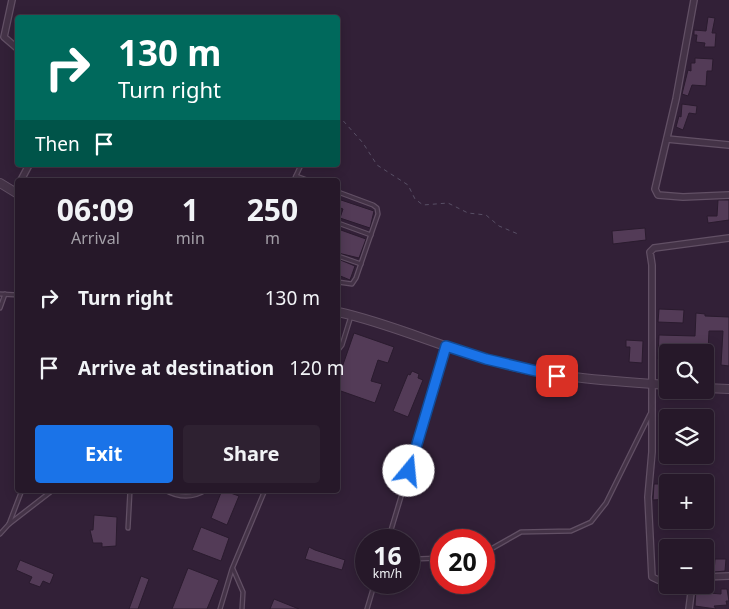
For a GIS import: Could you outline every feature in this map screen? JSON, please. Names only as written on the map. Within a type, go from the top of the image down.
[{"type":"street","points":[[12,0],[4,37],[15,46]]},
{"type":"street","points":[[694,0],[676,100],[655,189],[658,194],[683,197],[729,195]]},
{"type":"street","points":[[666,139],[729,145]]},
{"type":"street","points":[[0,183],[15,190]]},
{"type":"street","points":[[659,580],[652,577],[650,572],[652,552],[648,497],[652,452],[653,384],[651,249],[729,238]]},
{"type":"street","points":[[340,312],[486,359],[549,374],[598,381],[659,384]]},
{"type":"street","points":[[714,388],[729,389]]},
{"type":"street","points":[[714,577],[729,576]]},
{"type":"street","points":[[689,609],[691,594]]},
{"type":"lane","points":[[340,193],[376,208],[378,214],[352,284],[340,282]]},
{"type":"lane","points":[[340,224],[370,235]]},
{"type":"lane","points":[[340,257],[361,264]]},
{"type":"lane","points":[[0,294],[15,295]]},
{"type":"lane","points":[[0,308],[5,294]]},
{"type":"lane","points":[[340,348],[352,315]]},
{"type":"lane","points":[[391,529],[446,346]]},
{"type":"lane","points":[[495,547],[521,532],[571,531],[590,522],[606,502],[652,411]]},
{"type":"lane","points":[[9,524],[21,493]]},
{"type":"lane","points":[[0,534],[9,524],[49,493]]},
{"type":"lane","points":[[128,528],[130,493]]},
{"type":"lane","points":[[172,493],[189,497],[199,493]]},
{"type":"lane","points":[[220,609],[232,569],[264,493]]},
{"type":"lane","points":[[232,569],[243,592],[242,609]]},
{"type":"lane","points":[[367,609],[371,594]]},
{"type":"path","points":[[340,117],[363,143],[377,165],[408,185],[415,199],[423,205],[448,203],[468,213],[486,215],[499,226],[518,234]]},
{"type":"building","points":[[708,17],[715,18],[712,33],[716,33],[715,47],[704,47],[705,43],[696,42],[697,35],[694,35],[694,30],[706,31]]},
{"type":"building","points":[[695,58],[713,59],[712,71],[707,71],[706,86],[692,85],[688,96],[682,94],[688,70],[691,71],[691,63],[695,63]]},
{"type":"building","points":[[682,104],[697,106],[696,114],[689,113],[683,130],[676,127],[679,116],[681,117]]},
{"type":"building","points":[[340,200],[374,211],[370,228],[340,218],[343,209],[340,208]]},
{"type":"building","points":[[718,200],[729,200],[729,220],[708,223],[707,216],[717,216]]},
{"type":"building","points":[[645,228],[646,240],[613,244],[612,231]]},
{"type":"building","points":[[340,230],[366,239],[359,258],[340,253]]},
{"type":"building","points":[[340,260],[355,266],[350,280],[340,276]]},
{"type":"building","points":[[659,309],[684,310],[683,323],[658,322]]},
{"type":"building","points":[[696,313],[705,314],[705,316],[729,317],[729,366],[721,365],[723,331],[709,331],[708,344],[659,344],[658,359],[659,335],[695,336]]},
{"type":"building","points":[[354,333],[394,347],[388,363],[378,360],[371,381],[382,384],[375,403],[340,391],[340,373]]},
{"type":"building","points":[[626,340],[643,341],[642,363],[629,362],[630,347],[626,347]]},
{"type":"building","points":[[412,371],[419,374],[418,378],[423,380],[408,417],[393,411],[408,374],[410,375]]},
{"type":"building","points":[[654,484],[659,484],[659,500],[653,500]]},
{"type":"building","points":[[221,493],[230,493],[239,496],[227,525],[211,518]]},
{"type":"building","points":[[94,515],[117,517],[116,546],[102,547],[102,543],[93,543],[90,530],[93,530]]},
{"type":"building","points":[[201,527],[229,538],[221,561],[192,550]]},
{"type":"building","points":[[309,547],[345,560],[342,570],[305,559]]},
{"type":"building","points":[[715,559],[726,559],[725,571],[714,572]]},
{"type":"building","points":[[20,560],[54,574],[50,584],[43,581],[40,587],[29,583],[32,577],[16,570]]},
{"type":"building","points":[[188,568],[219,580],[207,609],[172,609]]},
{"type":"building","points":[[141,576],[149,579],[138,609],[129,609]]},
{"type":"building","points":[[721,589],[727,589],[729,601],[726,601],[727,605],[714,606],[716,609],[695,606],[696,594],[721,594]]},
{"type":"building","points":[[274,599],[299,609],[270,609]]},
{"type":"route","points":[[409,471],[446,346],[486,359],[557,376]]}]
